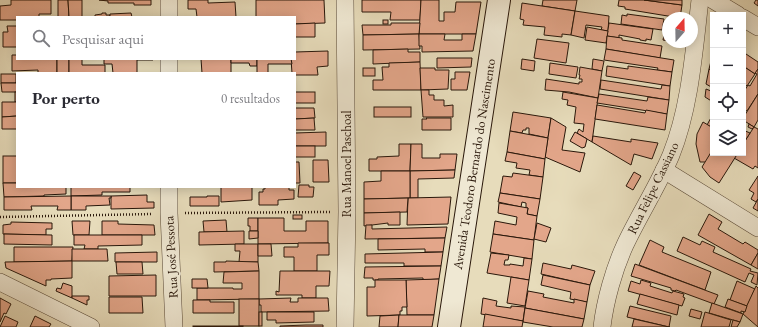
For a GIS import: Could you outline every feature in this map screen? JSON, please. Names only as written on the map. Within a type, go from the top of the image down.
[{"type":"street","points":[[169,0],[169,16]]},
{"type":"street","name":"Rua Manoel Paschoal","points":[[345,0],[347,212],[345,327]]},
{"type":"street","name":"Avenida Teodoro Bernardo do Nascimento","points":[[449,327],[499,0]]},
{"type":"street","name":"Rua Felipe Cassiano","points":[[602,327],[612,282],[624,246],[664,170],[679,134],[686,99],[700,0]]},
{"type":"street","points":[[713,0],[733,12]]},
{"type":"street","points":[[746,20],[758,28]]},
{"type":"street","points":[[169,60],[169,72]]},
{"type":"street","points":[[664,170],[758,228]]},
{"type":"street","name":"Rua José Pessota","points":[[169,188],[174,327]]},
{"type":"street","points":[[0,282],[91,327]]},
{"type":"building","points":[[11,0],[51,0],[51,14],[39,14],[39,16],[16,16],[16,20],[0,20],[0,6],[11,5]]},
{"type":"building","points":[[58,0],[68,0],[69,16],[58,16]]},
{"type":"building","points":[[68,0],[82,0],[82,16],[69,16]]},
{"type":"building","points":[[99,0],[151,0],[151,5],[134,5],[134,3],[108,3],[108,1]]},
{"type":"building","points":[[188,0],[208,0],[208,3],[235,2],[236,16],[197,16],[196,9],[188,9]]},
{"type":"building","points":[[256,0],[324,0],[325,23],[296,24],[296,16],[256,16]]},
{"type":"building","points":[[362,0],[421,0],[420,20],[390,20],[391,12],[362,12]]},
{"type":"building","points":[[421,0],[439,0],[439,21],[444,21],[444,12],[455,12],[456,2],[481,2],[476,34],[419,34]]},
{"type":"building","points":[[543,0],[577,0],[575,11],[542,6]]},
{"type":"building","points":[[619,0],[644,0],[682,5],[681,12],[662,12],[662,15],[625,9],[625,7],[618,6]]},
{"type":"building","points":[[644,0],[682,0],[682,5]]},
{"type":"building","points":[[758,0],[758,6],[754,3]]},
{"type":"building","points":[[522,3],[575,11],[571,35],[562,34],[562,37],[544,35],[545,27],[523,25],[524,20],[520,19]]},
{"type":"building","points":[[575,11],[609,16],[608,31],[601,30],[602,27],[586,25],[584,38],[571,35]]},
{"type":"building","points":[[106,13],[106,15],[110,16],[95,16]]},
{"type":"building","points":[[131,13],[132,16],[110,16],[110,14]]},
{"type":"building","points":[[627,14],[662,19],[662,30],[621,24],[622,15],[627,16]]},
{"type":"building","points":[[383,20],[388,20],[388,24],[383,24]]},
{"type":"building","points":[[315,23],[315,37],[296,37],[296,24]]},
{"type":"building","points":[[391,23],[420,23],[419,34],[363,35],[362,25],[391,25]]},
{"type":"building","points":[[609,23],[653,29],[651,40],[646,39],[646,41],[619,35],[619,38],[607,36]]},
{"type":"building","points":[[7,26],[16,26],[16,47],[3,47],[3,32],[8,32]]},
{"type":"building","points":[[587,27],[608,31],[606,43],[585,40]]},
{"type":"building","points":[[419,34],[420,49],[363,50],[363,35]]},
{"type":"building","points":[[419,34],[445,34],[444,40],[462,40],[462,34],[476,34],[473,51],[422,52],[422,46],[419,46]]},
{"type":"building","points":[[607,36],[622,38],[622,40],[662,46],[660,58],[606,49]]},
{"type":"building","points":[[537,39],[569,43],[566,63],[534,58]]},
{"type":"building","points":[[408,49],[408,52],[420,52],[420,62],[373,64],[373,50]]},
{"type":"building","points":[[606,49],[674,60],[672,72],[657,70],[658,68],[604,60]]},
{"type":"building","points":[[328,51],[328,66],[317,67],[318,75],[296,75],[296,72],[292,72],[291,60],[296,60],[296,52]]},
{"type":"building","points":[[746,54],[758,62],[758,69],[755,74],[746,68]]},
{"type":"building","points":[[12,55],[16,55],[16,60],[57,60],[57,72],[38,72],[38,70],[12,71]]},
{"type":"building","points":[[437,58],[472,58],[471,67],[437,68]]},
{"type":"building","points":[[522,59],[535,61],[534,71],[521,69]]},
{"type":"building","points":[[593,59],[604,61],[602,71],[592,69]]},
{"type":"building","points":[[57,60],[69,60],[69,72],[57,72]]},
{"type":"building","points":[[69,60],[82,60],[82,65],[105,65],[105,72],[69,72]]},
{"type":"building","points":[[104,60],[137,60],[137,72],[113,72],[112,64],[104,64]]},
{"type":"building","points":[[201,60],[231,60],[231,72],[202,72]]},
{"type":"building","points":[[231,60],[257,60],[257,66],[250,66],[249,63],[231,63]]},
{"type":"building","points":[[257,60],[291,60],[292,64],[268,64],[268,72],[257,72]]},
{"type":"building","points":[[420,62],[421,90],[373,90],[373,80],[383,80],[382,67],[389,67],[389,63]]},
{"type":"building","points":[[550,63],[578,67],[576,78],[549,74]]},
{"type":"building","points":[[607,66],[628,69],[628,66],[672,72],[670,86],[606,76]]},
{"type":"building","points":[[580,67],[602,71],[598,98],[569,92],[545,90],[546,79],[579,84],[579,82],[582,82],[582,79],[579,79]]},
{"type":"building","points":[[363,68],[375,68],[375,76],[363,76]]},
{"type":"building","points":[[420,68],[449,70],[448,89],[421,90]]},
{"type":"building","points":[[746,68],[755,74],[747,86],[746,85]]},
{"type":"building","points":[[709,69],[710,86],[706,84]]},
{"type":"building","points":[[758,69],[758,94],[747,111],[746,88],[748,85],[750,86],[757,74],[755,73]]},
{"type":"building","points":[[455,72],[470,72],[467,90],[451,90],[451,79],[455,79]]},
{"type":"building","points":[[1,74],[16,74],[16,83],[1,83]]},
{"type":"building","points":[[601,80],[661,89],[662,85],[670,86],[669,100],[600,89]]},
{"type":"building","points":[[1,83],[16,83],[16,92],[2,92]]},
{"type":"building","points":[[706,89],[710,91],[710,100],[705,97]]},
{"type":"building","points":[[421,90],[429,90],[429,95],[434,95],[434,100],[444,100],[444,106],[453,105],[453,117],[423,117]]},
{"type":"building","points":[[296,92],[315,92],[315,103],[296,103]]},
{"type":"building","points":[[563,92],[598,98],[592,142],[577,133],[579,129],[583,132],[584,124],[574,123],[576,107],[567,105],[568,100],[562,99]]},
{"type":"building","points":[[599,94],[647,101],[648,97],[669,100],[667,114],[597,103]]},
{"type":"building","points":[[758,94],[758,120],[754,127],[746,122],[746,113]]},
{"type":"building","points":[[2,102],[16,102],[16,116],[2,117]]},
{"type":"building","points":[[597,105],[645,113],[646,110],[667,114],[665,130],[595,119]]},
{"type":"building","points":[[374,107],[411,107],[411,117],[374,117]]},
{"type":"building","points":[[296,108],[314,108],[315,118],[296,119]]},
{"type":"building","points":[[513,112],[551,118],[548,138],[529,134],[529,128],[523,130],[522,133],[510,131]]},
{"type":"building","points":[[16,116],[16,129],[2,129],[2,117]]},
{"type":"building","points":[[314,118],[315,130],[296,130],[296,119]]},
{"type":"building","points":[[426,118],[451,118],[451,130],[422,130],[422,119],[427,119]]},
{"type":"building","points":[[551,118],[566,127],[562,150],[585,153],[580,172],[545,157]]},
{"type":"building","points":[[710,120],[710,126],[707,125]]},
{"type":"building","points":[[703,122],[710,126],[710,155],[706,162],[700,162],[696,144],[697,134]]},
{"type":"building","points":[[749,124],[754,127],[752,129],[748,127]]},
{"type":"building","points":[[754,127],[758,129],[758,168],[755,166],[753,169],[734,158],[736,156],[746,156],[746,139]]},
{"type":"building","points":[[510,131],[548,138],[545,159],[507,152]]},
{"type":"building","points":[[746,131],[750,133],[746,139]]},
{"type":"building","points":[[326,132],[326,146],[296,146],[296,133]]},
{"type":"building","points":[[575,132],[587,139],[585,147],[582,148],[570,141]]},
{"type":"building","points":[[593,136],[631,142],[631,139],[658,143],[652,159],[634,154],[631,165],[592,142]]},
{"type":"building","points":[[399,144],[411,144],[410,171],[369,171],[369,159],[399,156]]},
{"type":"building","points":[[411,144],[422,144],[422,158],[440,158],[440,154],[457,154],[455,170],[410,171]]},
{"type":"building","points":[[296,146],[315,146],[315,157],[296,157]]},
{"type":"building","points":[[507,152],[545,159],[543,177],[529,175],[530,170],[516,168],[517,163],[505,161]]},
{"type":"building","points":[[710,154],[710,156],[736,156],[719,183],[710,177],[702,167]]},
{"type":"building","points":[[3,156],[16,156],[16,183],[3,183]]},
{"type":"building","points":[[313,160],[328,160],[329,182],[313,182]]},
{"type":"building","points":[[296,162],[299,162],[300,183],[296,183]]},
{"type":"building","points":[[455,170],[454,178],[418,179],[418,198],[410,198],[410,171]]},
{"type":"building","points":[[381,171],[410,171],[410,198],[364,199],[364,182],[381,181]]},
{"type":"building","points":[[634,172],[641,176],[633,190],[626,186]]},
{"type":"building","points":[[513,173],[543,177],[540,199],[500,193],[503,176],[512,177]]},
{"type":"building","points":[[758,176],[758,199],[756,202],[751,199],[754,193],[749,190]]},
{"type":"building","points":[[3,183],[16,183],[16,188],[66,188],[66,194],[4,197]]},
{"type":"building","points":[[299,185],[309,185],[309,187],[314,187],[313,197],[298,197]]},
{"type":"building","points":[[71,188],[130,188],[130,192],[102,192],[102,195],[71,196]]},
{"type":"building","points":[[221,188],[252,188],[252,200],[221,202]]},
{"type":"building","points":[[289,188],[289,190],[294,190],[294,199],[278,200],[278,205],[259,205],[259,192],[263,192],[263,189]]},
{"type":"building","points":[[500,193],[540,199],[537,216],[527,214],[528,208],[526,208],[526,203],[522,202],[521,207],[498,202]]},
{"type":"building","points":[[147,195],[147,202],[154,202],[154,208],[111,209],[111,196]]},
{"type":"building","points":[[71,196],[111,196],[111,198],[109,198],[110,205],[86,206],[86,210],[71,210]]},
{"type":"building","points":[[71,196],[71,210],[57,210],[58,206],[31,206],[32,210],[4,210],[4,197]]},
{"type":"building","points":[[219,196],[219,206],[190,206],[190,197]]},
{"type":"building","points":[[451,197],[448,224],[407,225],[408,198]]},
{"type":"building","points":[[408,198],[407,212],[364,213],[364,199]]},
{"type":"building","points":[[758,199],[758,211],[753,208]]},
{"type":"building","points":[[499,203],[528,208],[527,214],[537,216],[534,240],[493,234],[495,221],[516,225],[517,217],[498,213]]},
{"type":"building","points":[[400,212],[400,225],[388,225],[388,223],[364,226],[364,213]]},
{"type":"building","points":[[709,214],[722,222],[718,229],[743,244],[745,242],[758,250],[758,253],[751,265],[698,235]]},
{"type":"building","points":[[293,215],[302,215],[302,219],[293,219]]},
{"type":"building","points":[[248,218],[258,218],[258,231],[250,231],[250,226],[248,226]]},
{"type":"building","points":[[258,218],[284,218],[284,231],[306,231],[306,221],[328,221],[328,243],[258,244]]},
{"type":"building","points":[[226,220],[227,232],[204,232],[203,221]]},
{"type":"building","points":[[72,221],[90,221],[89,235],[73,235]]},
{"type":"building","points":[[102,221],[118,221],[118,224],[154,225],[155,235],[102,235]]},
{"type":"building","points":[[11,222],[52,223],[52,229],[46,229],[46,235],[3,234],[3,225],[11,224]]},
{"type":"building","points":[[537,223],[551,228],[546,242],[534,239]]},
{"type":"building","points":[[366,225],[372,225],[372,229],[447,227],[445,238],[365,239]]},
{"type":"building","points":[[244,231],[244,244],[199,245],[199,232]]},
{"type":"building","points":[[249,231],[258,231],[258,238],[249,239]]},
{"type":"building","points":[[4,234],[52,235],[52,245],[4,244]]},
{"type":"building","points":[[493,234],[534,240],[532,259],[490,252]]},
{"type":"building","points":[[74,235],[142,235],[142,245],[98,246],[98,249],[84,249],[85,245],[74,245]]},
{"type":"building","points":[[683,237],[700,245],[702,241],[715,247],[713,252],[751,269],[750,271],[758,273],[757,285],[751,282],[754,275],[749,273],[745,282],[677,251]]},
{"type":"building","points":[[445,238],[443,252],[425,252],[425,249],[378,250],[378,239]]},
{"type":"building","points":[[650,240],[664,247],[662,252],[711,272],[705,290],[639,265]]},
{"type":"building","points":[[298,243],[329,243],[329,255],[317,255],[317,271],[294,271],[294,257],[284,257],[284,247],[298,247]]},
{"type":"building","points":[[235,244],[258,244],[258,262],[239,262],[240,251],[235,251]]},
{"type":"building","points":[[258,244],[271,244],[272,256],[258,256]]},
{"type":"building","points":[[14,247],[73,247],[72,261],[14,262]]},
{"type":"building","points":[[72,249],[107,249],[108,261],[72,261]]},
{"type":"building","points":[[157,252],[157,262],[115,262],[115,253]]},
{"type":"building","points":[[443,252],[441,266],[404,266],[404,263],[365,263],[365,254]]},
{"type":"building","points":[[491,253],[509,255],[508,260],[505,260],[504,265],[510,264],[523,266],[524,258],[532,259],[529,280],[487,273]]},
{"type":"building","points":[[758,253],[758,269],[751,265]]},
{"type":"building","points":[[72,261],[72,278],[46,280],[46,286],[6,268],[5,262]]},
{"type":"building","points":[[116,262],[142,262],[143,274],[117,274]]},
{"type":"building","points":[[214,262],[258,262],[259,271],[214,272]]},
{"type":"building","points":[[543,263],[571,269],[572,265],[595,271],[590,285],[541,274]]},
{"type":"building","points":[[635,264],[718,295],[714,304],[676,290],[671,290],[671,288],[631,276]]},
{"type":"building","points":[[441,266],[439,279],[423,280],[423,278],[373,280],[373,278],[364,278],[365,267]]},
{"type":"building","points":[[259,271],[259,299],[197,300],[197,288],[242,289],[242,283],[223,283],[224,272]]},
{"type":"building","points":[[280,271],[330,271],[329,286],[316,286],[316,298],[302,298],[302,295],[276,295],[276,291],[279,292]]},
{"type":"building","points":[[156,275],[156,296],[109,296],[109,276]]},
{"type":"building","points":[[543,275],[590,285],[587,302],[570,299],[571,292],[541,285]]},
{"type":"building","points":[[511,277],[529,280],[525,306],[507,303]]},
{"type":"building","points":[[192,279],[207,279],[208,288],[192,288]]},
{"type":"building","points":[[439,279],[434,315],[407,315],[406,280]]},
{"type":"building","points":[[375,280],[406,280],[407,307],[402,307],[400,315],[367,316],[367,287],[375,287]]},
{"type":"building","points":[[641,280],[651,283],[650,286],[672,293],[673,291],[684,294],[683,297],[685,298],[682,306],[628,291],[631,281],[640,284]]},
{"type":"building","points":[[737,281],[755,289],[747,306],[730,300]]},
{"type":"building","points":[[63,283],[72,286],[72,298],[56,291],[57,288],[61,289]]},
{"type":"building","points":[[756,286],[758,288],[758,327],[743,314]]},
{"type":"building","points":[[528,291],[544,294],[543,297],[574,303],[574,299],[587,302],[584,319],[525,308]]},
{"type":"building","points":[[640,294],[679,305],[677,315],[637,304]]},
{"type":"building","points":[[72,296],[89,296],[87,305],[72,298]]},
{"type":"building","points":[[109,297],[142,297],[143,313],[109,313]]},
{"type":"building","points":[[0,298],[11,304],[6,314],[4,313],[0,322]]},
{"type":"building","points":[[291,298],[290,302],[298,302],[298,298],[328,298],[329,311],[261,312],[259,299]]},
{"type":"building","points":[[483,298],[497,301],[496,306],[511,308],[511,306],[525,307],[523,321],[481,314]]},
{"type":"building","points":[[239,299],[259,299],[259,326],[239,326]]},
{"type":"building","points":[[728,299],[747,306],[745,312],[741,311],[741,313],[725,307]]},
{"type":"building","points":[[193,300],[234,302],[234,313],[193,313]]},
{"type":"building","points":[[712,303],[743,314],[740,322],[709,313]]},
{"type":"building","points":[[630,306],[671,316],[669,327],[627,317]]},
{"type":"building","points":[[525,308],[584,319],[582,327],[553,327],[523,322]]},
{"type":"building","points":[[691,309],[702,312],[700,319],[689,316]]},
{"type":"building","points":[[259,312],[262,312],[262,326],[259,326]]},
{"type":"building","points":[[267,312],[314,312],[314,322],[276,323],[276,320],[267,320]]},
{"type":"building","points":[[705,312],[731,320],[729,327],[701,327]]},
{"type":"building","points":[[485,314],[523,321],[522,327],[483,327]]},
{"type":"building","points":[[399,315],[398,327],[379,327],[380,316]]},
{"type":"building","points":[[399,315],[434,315],[432,327],[398,327]]},
{"type":"building","points":[[5,316],[18,322],[16,327],[0,327]]},
{"type":"building","points":[[35,316],[51,324],[49,327],[30,327]]},
{"type":"building","points":[[634,319],[669,327],[632,327]]},
{"type":"building","points":[[733,320],[740,322],[737,327],[731,327]]},
{"type":"building","points":[[323,325],[323,327],[280,327],[280,326]]},
{"type":"building","points":[[243,326],[243,327],[193,327]]}]
